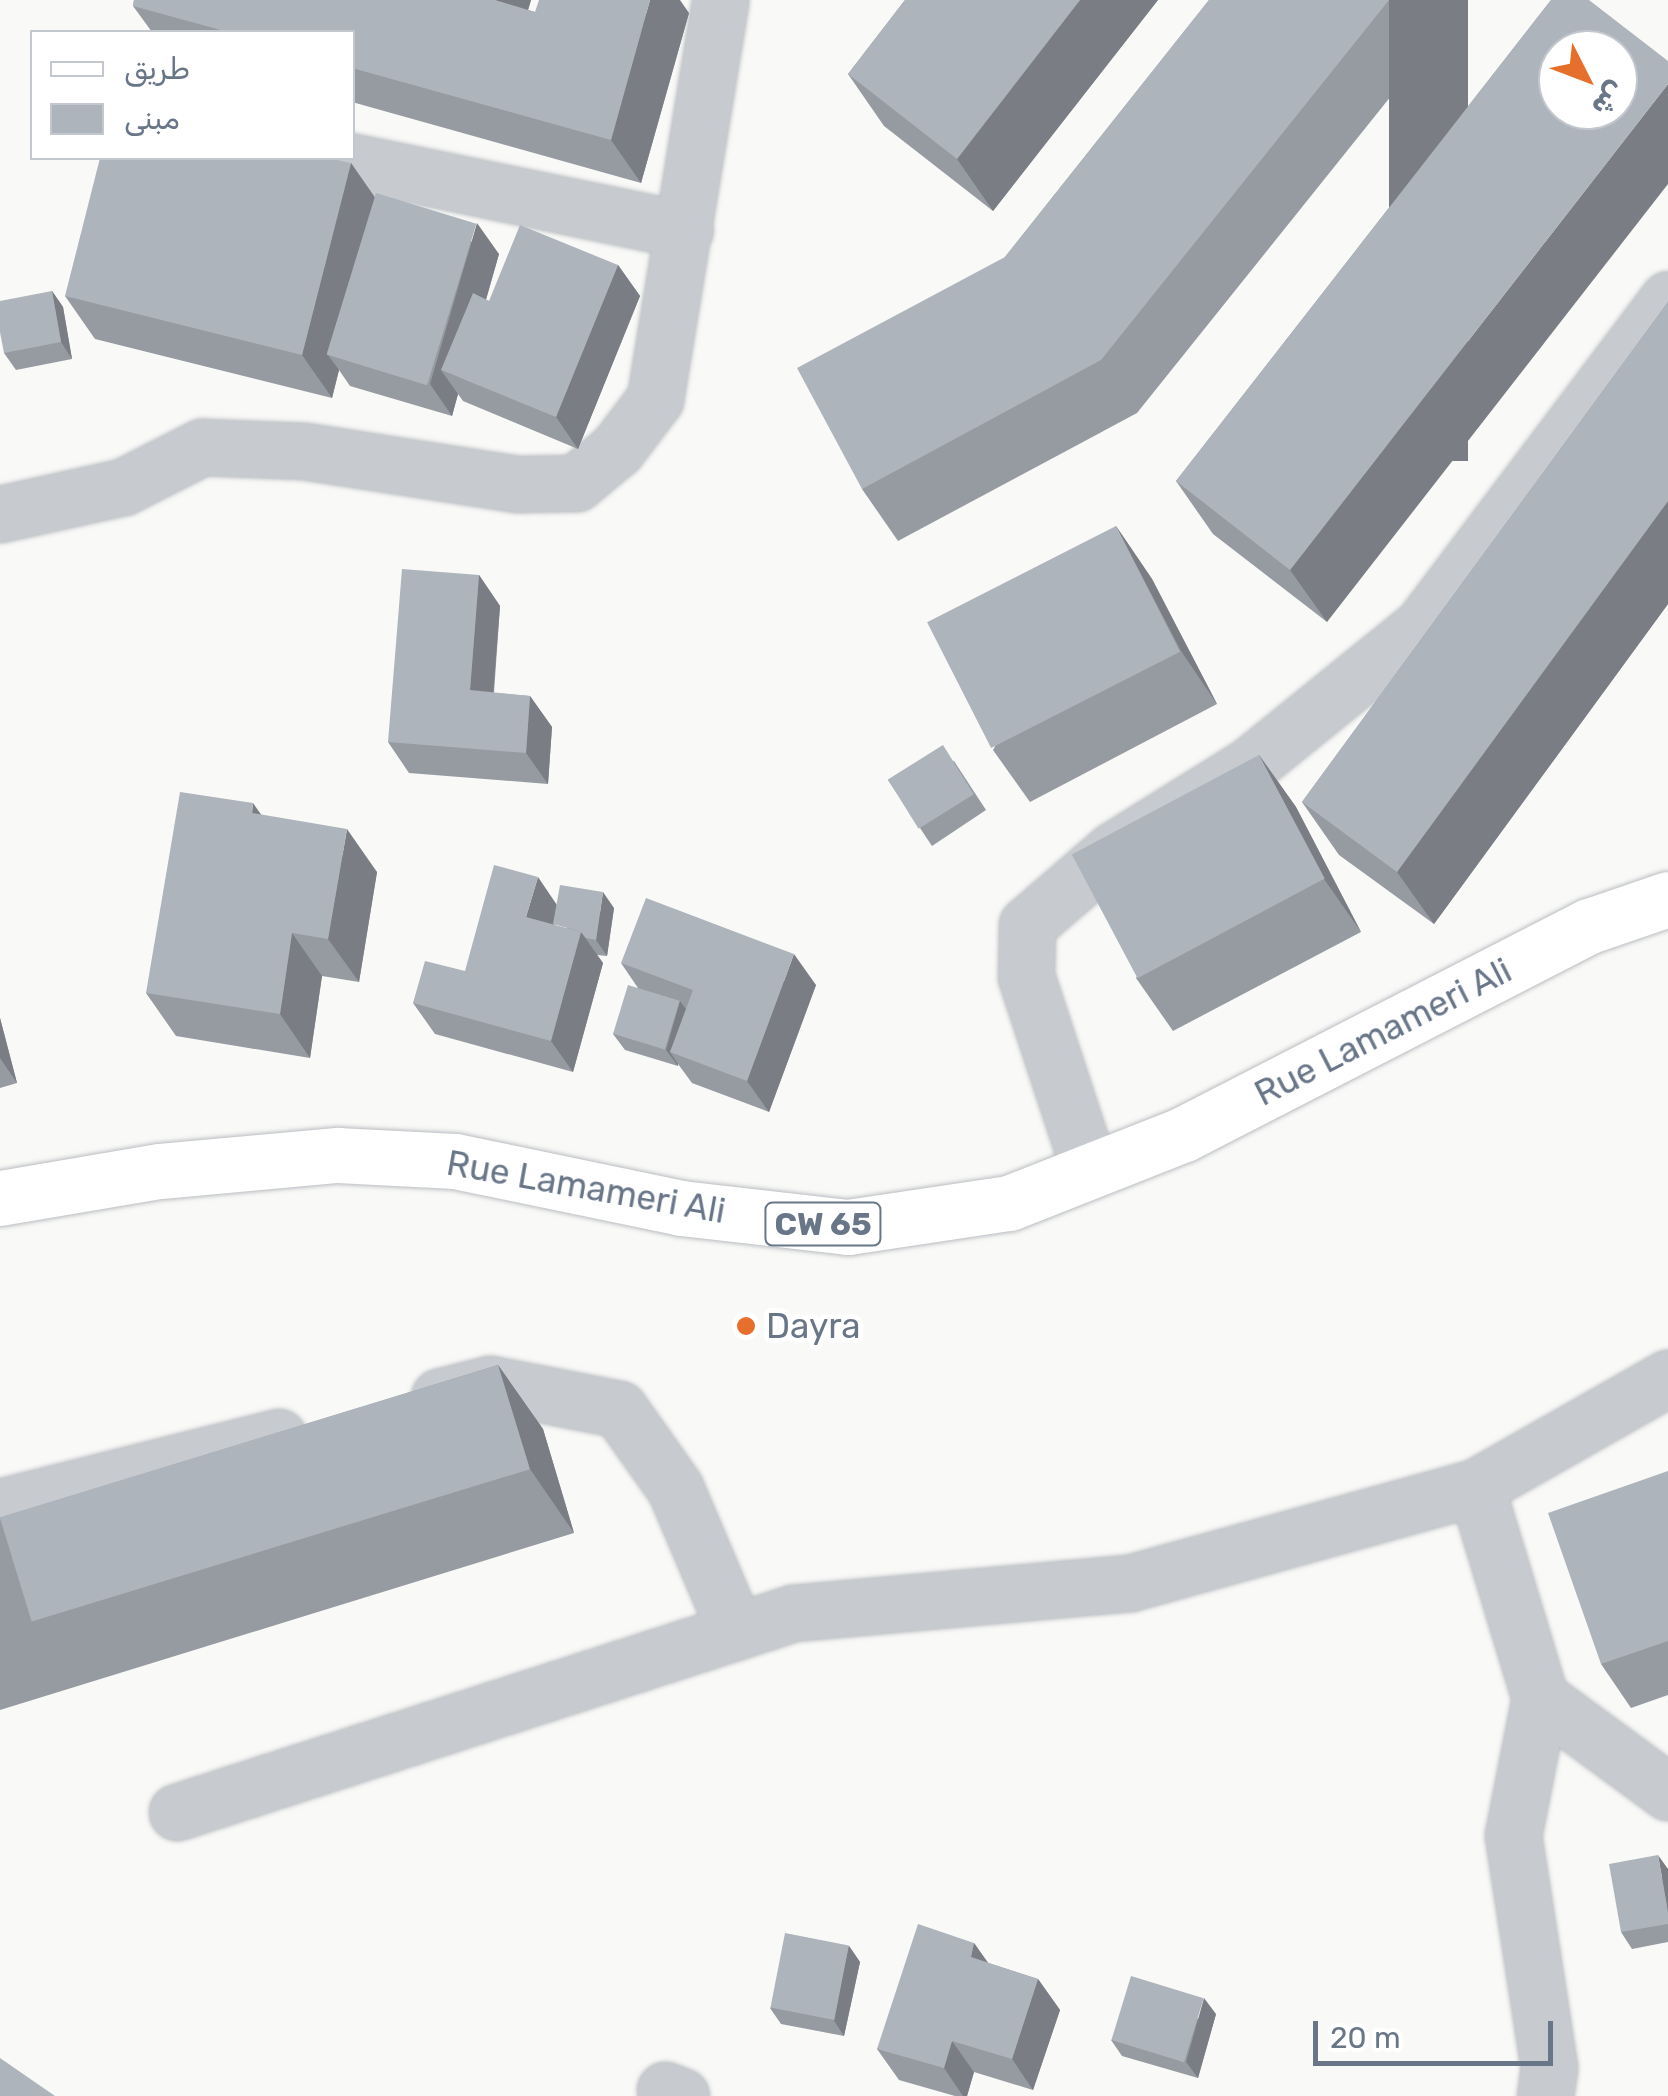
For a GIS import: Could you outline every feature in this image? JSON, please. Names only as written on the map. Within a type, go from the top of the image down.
[{"type":"main road","name":"Rue Lamameri Ali","points":[[0,1198],[160,1171],[337,1155],[455,1161],[680,1208],[848,1227],[1009,1203],[1184,1134],[1589,926],[1668,900]]},
{"type":"street","points":[[0,514],[123,487],[202,447],[304,451],[518,484],[576,482],[617,449],[655,398],[720,0]]},
{"type":"street","points":[[344,160],[685,230]]},
{"type":"street","points":[[1090,1171],[1026,976],[1027,925],[1114,850],[1248,766],[1422,626],[1668,299]]},
{"type":"street","points":[[177,1812],[794,1613],[1130,1583],[1476,1487],[1668,1378]]},
{"type":"street","points":[[396,1407],[490,1384],[620,1409],[675,1488],[736,1632]]},
{"type":"street","points":[[0,1507],[321,1426]]},
{"type":"street","points":[[1476,1487],[1540,1698],[1513,1835],[1548,2068],[1545,2096]]},
{"type":"street","points":[[1540,1698],[1668,1792]]},
{"type":"building","points":[[134,0],[495,0],[535,12],[539,0],[650,0],[611,140],[355,69],[355,30],[221,30],[133,6]]},
{"type":"building","points":[[905,0],[1080,0],[957,159],[848,74]]},
{"type":"building","points":[[1209,0],[1389,0],[1101,360],[862,489],[797,368],[1005,257]]},
{"type":"building","points":[[1551,0],[1589,0],[1628,30],[1538,30],[1538,130],[1632,130],[1290,570],[1176,481]]},
{"type":"building","points":[[1638,38],[1668,61],[1668,84],[1638,123]]},
{"type":"building","points":[[99,160],[351,163],[302,355],[65,296]]},
{"type":"building","points":[[376,193],[476,224],[427,385],[327,355]]},
{"type":"building","points":[[520,225],[618,265],[556,417],[441,370],[473,293],[489,301]]},
{"type":"building","points":[[52,291],[61,342],[4,353],[0,301]]},
{"type":"building","points":[[1668,302],[1668,501],[1397,872],[1302,802]]},
{"type":"building","points":[[1116,526],[1180,652],[991,748],[927,622]]},
{"type":"building","points":[[402,569],[479,575],[470,690],[530,696],[526,753],[388,742]]},
{"type":"building","points":[[943,745],[974,794],[919,829],[888,779]]},
{"type":"building","points":[[1259,755],[1325,879],[1138,978],[1072,855]]},
{"type":"building","points":[[180,792],[253,803],[252,813],[347,829],[328,939],[292,933],[280,1014],[146,993]]},
{"type":"building","points":[[494,865],[538,877],[526,917],[581,932],[551,1041],[413,1003],[425,961],[465,971]]},
{"type":"building","points":[[560,885],[603,892],[596,940],[553,924]]},
{"type":"building","points":[[646,898],[794,954],[747,1081],[670,1052],[693,990],[621,963]]},
{"type":"building","points":[[628,985],[680,1001],[665,1050],[613,1034]]},
{"type":"building","points":[[498,1365],[530,1469],[32,1622],[0,1517]]},
{"type":"building","points":[[1668,1471],[1668,1641],[1601,1664],[1548,1513]]},
{"type":"building","points":[[1658,1855],[1668,1924],[1621,1932],[1609,1864]]},
{"type":"building","points":[[918,1924],[974,1943],[971,1957],[1038,1979],[1012,2059],[952,2041],[944,2068],[877,2049]]},
{"type":"building","points":[[785,1933],[849,1945],[834,2020],[770,2008]]},
{"type":"building","points":[[1131,1976],[1204,1998],[1184,2062],[1111,2040]]},
{"type":"building","points":[[0,2058],[55,2096],[0,2096]]},
{"type":"place","name":"Dayra","points":[[746,1326]]}]
